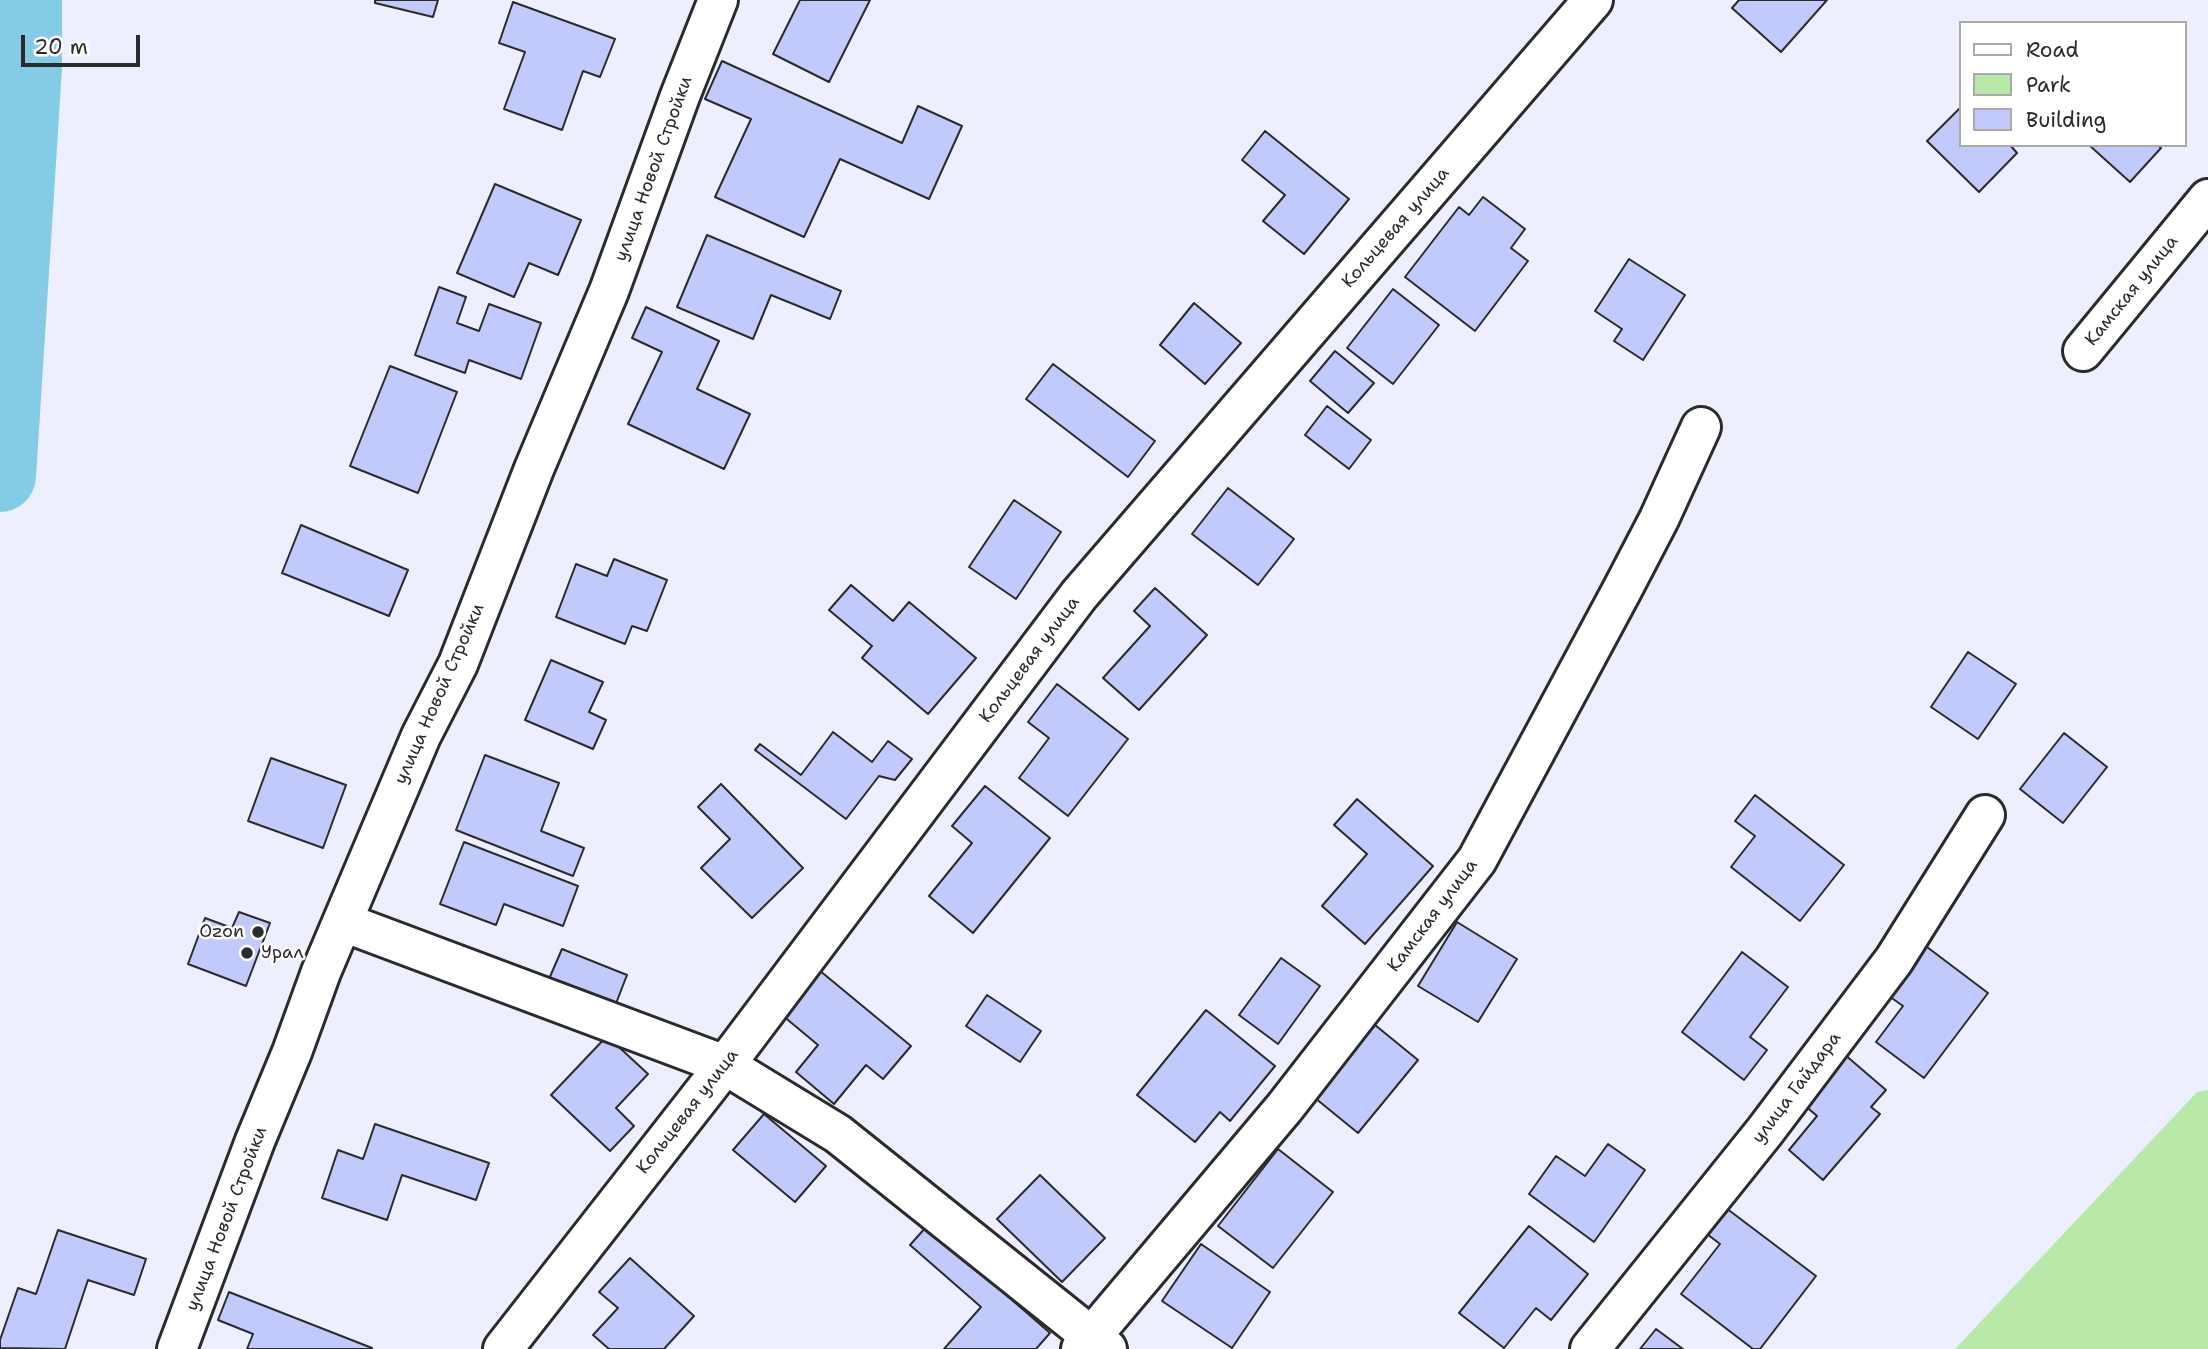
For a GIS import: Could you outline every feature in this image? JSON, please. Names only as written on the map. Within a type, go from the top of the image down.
[{"type":"street","name":"улица Новой Стройки","points":[[177,1349],[321,972],[421,736],[458,664],[534,469],[609,291],[718,0]]},
{"type":"street","name":"Кольцевая улица","points":[[503,1349],[725,1065],[1079,595],[1593,0]]},
{"type":"street","name":"Камская улица","points":[[2083,351],[2208,199]]},
{"type":"street","name":"Камская улица","points":[[1093,1345],[1285,1107],[1477,860],[1634,566],[1701,427]]},
{"type":"street","name":"улица Гайдара","points":[[1590,1349],[1765,1131],[1894,960],[1985,815]]},
{"type":"street","points":[[343,922],[725,1065],[838,1134],[1093,1345]]},
{"type":"green space","points":[[2208,1090],[2208,1349],[1955,1349],[2197,1092]]},
{"type":"building","points":[[375,0],[438,0],[433,17],[375,3]]},
{"type":"building","points":[[800,0],[870,0],[829,82],[773,54]]},
{"type":"building","points":[[1739,0],[1827,0],[1781,52],[1732,8]]},
{"type":"building","points":[[513,2],[615,39],[600,77],[583,71],[562,130],[504,109],[525,52],[499,43]]},
{"type":"building","points":[[722,61],[902,143],[918,106],[962,126],[929,199],[840,159],[804,237],[715,197],[751,119],[705,99]]},
{"type":"building","points":[[1960,108],[1960,147],[2012,147],[2017,153],[1979,192],[1927,141]]},
{"type":"building","points":[[1265,131],[1349,199],[1304,254],[1263,221],[1285,195],[1242,160]]},
{"type":"building","points":[[2091,147],[2160,147],[2130,182]]},
{"type":"building","points":[[495,184],[581,220],[558,275],[529,263],[514,297],[457,273]]},
{"type":"building","points":[[1483,197],[1525,229],[1511,248],[1528,261],[1475,331],[1405,277],[1459,207],[1469,215]]},
{"type":"building","points":[[707,235],[841,291],[830,319],[771,295],[753,339],[677,307]]},
{"type":"building","points":[[1629,259],[1685,295],[1643,360],[1614,341],[1622,329],[1595,311]]},
{"type":"building","points":[[439,287],[466,297],[457,323],[479,331],[489,304],[541,323],[521,379],[469,360],[465,373],[415,355]]},
{"type":"building","points":[[1393,289],[1439,325],[1393,384],[1347,348]]},
{"type":"building","points":[[1194,303],[1241,343],[1205,384],[1160,345]]},
{"type":"building","points":[[646,307],[719,341],[697,389],[750,414],[724,469],[628,424],[662,352],[632,338]]},
{"type":"building","points":[[1335,351],[1374,383],[1348,413],[1310,381]]},
{"type":"building","points":[[1053,364],[1155,441],[1128,477],[1026,399]]},
{"type":"building","points":[[390,366],[457,392],[418,493],[350,466]]},
{"type":"building","points":[[1327,406],[1371,440],[1349,469],[1305,435]]},
{"type":"building","points":[[1228,488],[1294,539],[1258,585],[1192,534]]},
{"type":"building","points":[[1014,500],[1061,532],[1016,599],[969,567]]},
{"type":"building","points":[[301,525],[408,570],[389,616],[282,573]]},
{"type":"building","points":[[614,559],[667,580],[647,631],[632,626],[625,644],[556,617],[576,564],[607,576]]},
{"type":"building","points":[[851,585],[893,621],[909,602],[976,658],[928,714],[862,658],[872,646],[829,610]]},
{"type":"building","points":[[1155,588],[1207,635],[1139,710],[1103,678],[1150,626],[1134,611]]},
{"type":"building","points":[[1968,652],[2016,684],[1978,739],[1931,707]]},
{"type":"building","points":[[551,660],[603,682],[589,712],[606,720],[593,749],[525,720]]},
{"type":"building","points":[[1057,684],[1128,739],[1068,816],[1019,778],[1049,738],[1028,722]]},
{"type":"building","points":[[833,732],[872,762],[888,741],[912,759],[895,780],[879,776],[846,819],[755,750],[760,744],[801,775]]},
{"type":"building","points":[[2064,733],[2107,767],[2063,823],[2020,789]]},
{"type":"building","points":[[485,755],[559,783],[541,831],[584,848],[573,876],[456,830]]},
{"type":"building","points":[[271,758],[346,785],[323,848],[248,821]]},
{"type":"building","points":[[721,784],[803,868],[752,918],[701,868],[730,839],[698,807]]},
{"type":"building","points":[[985,786],[1050,838],[973,933],[929,896],[972,843],[952,826]]},
{"type":"building","points":[[1755,795],[1844,865],[1800,921],[1731,867],[1755,836],[1735,821]]},
{"type":"building","points":[[1357,799],[1433,866],[1365,944],[1322,906],[1367,854],[1334,825]]},
{"type":"building","points":[[464,842],[578,886],[563,926],[504,904],[496,925],[440,904]]},
{"type":"building","points":[[239,912],[270,923],[246,986],[188,964],[205,918],[232,928]]},
{"type":"building","points":[[1457,922],[1517,959],[1478,1022],[1418,986]]},
{"type":"building","points":[[1923,944],[1988,993],[1924,1078],[1876,1042],[1903,1006],[1886,994]]},
{"type":"building","points":[[562,949],[627,975],[615,1006],[549,979]]},
{"type":"building","points":[[1742,952],[1788,987],[1750,1037],[1767,1050],[1744,1080],[1682,1032]]},
{"type":"building","points":[[1281,958],[1320,986],[1278,1044],[1239,1015]]},
{"type":"building","points":[[819,970],[911,1046],[883,1079],[866,1065],[834,1104],[796,1072],[818,1045],[782,1015]]},
{"type":"building","points":[[987,995],[1041,1031],[1020,1062],[966,1026]]},
{"type":"building","points":[[1206,1010],[1275,1066],[1230,1121],[1220,1112],[1195,1142],[1137,1095]]},
{"type":"building","points":[[1375,1025],[1418,1060],[1358,1133],[1315,1098]]},
{"type":"building","points":[[607,1036],[648,1074],[616,1108],[634,1126],[610,1151],[551,1095]]},
{"type":"building","points":[[1844,1054],[1886,1090],[1871,1107],[1880,1114],[1823,1180],[1789,1150],[1817,1116],[1802,1103]]},
{"type":"building","points":[[764,1114],[826,1166],[795,1202],[733,1150]]},
{"type":"building","points":[[375,1124],[489,1163],[476,1200],[402,1175],[387,1220],[322,1198],[338,1150],[363,1159]]},
{"type":"building","points":[[1608,1144],[1645,1170],[1594,1242],[1529,1194],[1556,1156],[1585,1176]]},
{"type":"building","points":[[1278,1149],[1333,1192],[1273,1268],[1218,1226]]},
{"type":"building","points":[[1040,1175],[1105,1238],[1062,1282],[997,1219]]},
{"type":"building","points":[[1726,1208],[1816,1276],[1760,1349],[1753,1349],[1681,1294],[1720,1244],[1707,1234]]},
{"type":"building","points":[[927,1226],[1050,1333],[1036,1349],[944,1349],[981,1307],[910,1245]]},
{"type":"building","points":[[1529,1226],[1588,1274],[1551,1320],[1536,1308],[1504,1348],[1459,1313]]},
{"type":"building","points":[[58,1230],[146,1259],[134,1295],[88,1280],[65,1349],[0,1348],[0,1340],[18,1288],[36,1294]]},
{"type":"building","points":[[1201,1244],[1270,1292],[1232,1348],[1162,1301]]},
{"type":"building","points":[[630,1258],[694,1316],[664,1349],[609,1349],[593,1335],[618,1308],[599,1292]]},
{"type":"building","points":[[229,1292],[372,1349],[247,1349],[253,1334],[218,1320]]},
{"type":"building","points":[[1656,1329],[1683,1349],[1640,1349]]},
{"type":"waterway","points":[[0,476],[26,67],[26,0]]},
{"type":"place","name":"Ozon","points":[[258,932]]},
{"type":"place","name":"Урал","points":[[247,953]]}]
